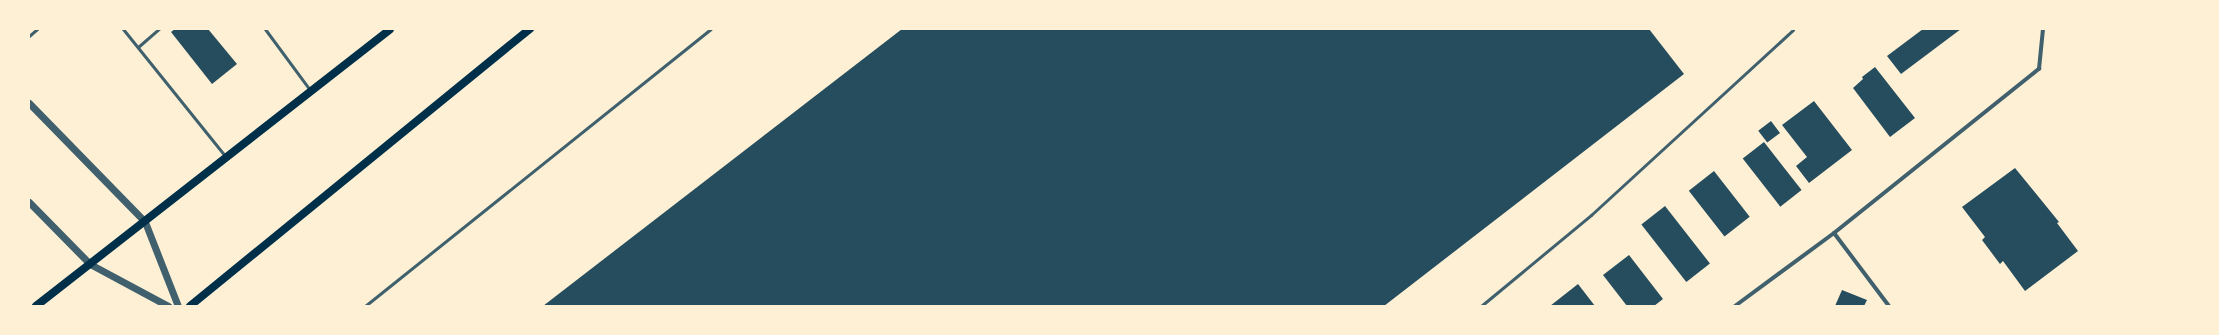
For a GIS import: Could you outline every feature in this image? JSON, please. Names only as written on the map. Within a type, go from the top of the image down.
[{"type":"main road","points":[[36,306],[390,29]]},
{"type":"main road","points":[[190,306],[530,29]]},
{"type":"street","points":[[1735,306],[1834,233],[2039,68],[2043,29]]},
{"type":"street","points":[[29,103],[145,222],[178,306]]},
{"type":"street","points":[[29,202],[90,264],[168,306]]},
{"type":"street","points":[[1834,233],[1889,306]]},
{"type":"lane","points":[[29,36],[37,29]]},
{"type":"lane","points":[[123,29],[227,158]]},
{"type":"lane","points":[[138,47],[159,29]]},
{"type":"lane","points":[[265,29],[311,91]]},
{"type":"lane","points":[[365,306],[711,29]]},
{"type":"lane","points":[[1481,306],[1591,215],[1793,29]]},
{"type":"building","points":[[175,29],[208,29],[237,64],[212,84],[171,32]]},
{"type":"building","points":[[902,29],[1649,29],[1684,74],[1384,306],[543,306]]},
{"type":"building","points":[[1923,29],[1961,29],[1901,74],[1887,56]]},
{"type":"building","points":[[1875,67],[1915,118],[1890,137],[1853,88],[1863,79],[1862,77]]},
{"type":"building","points":[[1814,101],[1852,150],[1809,183],[1796,166],[1807,157],[1782,125]]},
{"type":"building","points":[[1771,121],[1780,133],[1767,143],[1758,131]]},
{"type":"building","points":[[1764,142],[1802,190],[1780,207],[1743,159]]},
{"type":"building","points":[[2015,168],[2059,222],[2057,223],[2078,251],[2025,291],[2003,261],[2000,264],[1982,240],[1985,237],[1962,207]]},
{"type":"building","points":[[1714,171],[1750,217],[1724,236],[1689,191]]},
{"type":"building","points":[[1665,206],[1710,264],[1686,282],[1641,224]]},
{"type":"building","points":[[1629,255],[1663,299],[1654,306],[1627,306],[1603,275]]},
{"type":"building","points":[[1578,284],[1595,306],[1550,306]]},
{"type":"building","points":[[1842,290],[1867,300],[1864,306],[1835,306]]}]
